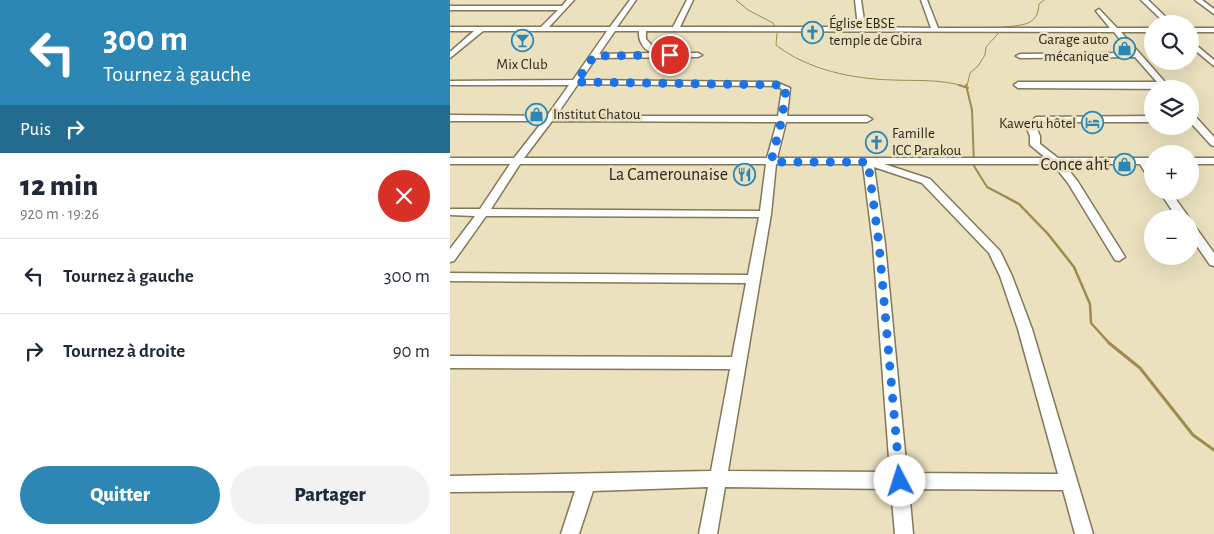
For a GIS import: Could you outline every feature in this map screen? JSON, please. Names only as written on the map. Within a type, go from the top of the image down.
[{"type":"street","points":[[543,29],[571,0]]},
{"type":"street","points":[[450,258],[484,212],[516,161],[550,118],[633,0]]},
{"type":"street","points":[[675,30],[690,0]]},
{"type":"street","points":[[858,0],[862,30]]},
{"type":"street","points":[[924,0],[935,30]]},
{"type":"street","points":[[1144,0],[1160,15]]},
{"type":"street","points":[[1198,0],[1214,12]]},
{"type":"street","points":[[450,8],[564,8]]},
{"type":"street","points":[[1099,11],[1159,80]]},
{"type":"street","points":[[450,29],[1144,30]]},
{"type":"street","points":[[450,56],[481,29]]},
{"type":"street","points":[[644,30],[642,39],[651,50],[670,55]]},
{"type":"street","points":[[1199,30],[1214,30]]},
{"type":"street","points":[[1199,50],[1214,64]]},
{"type":"street","points":[[594,56],[698,55]]},
{"type":"street","points":[[1020,56],[1137,55]]},
{"type":"street","points":[[450,83],[576,82],[782,85],[786,88],[782,119],[771,162],[765,214],[708,534]]},
{"type":"street","points":[[1018,86],[1144,87]]},
{"type":"street","points":[[450,118],[867,119]]},
{"type":"street","points":[[1119,257],[1073,182],[1056,162],[1034,145],[1035,136],[1031,126],[1039,119],[1144,119]]},
{"type":"street","points":[[1199,127],[1214,143]]},
{"type":"street","points":[[450,161],[1144,161]]},
{"type":"street","points":[[1199,161],[1214,161]]},
{"type":"street","points":[[868,162],[879,244],[904,534]]},
{"type":"street","points":[[868,162],[926,181],[994,251],[1006,276],[1025,329],[1084,534]]},
{"type":"street","points":[[450,212],[765,214]]},
{"type":"street","points":[[1199,241],[1214,262]]},
{"type":"street","points":[[450,277],[753,279]]},
{"type":"street","points":[[450,362],[738,364]]},
{"type":"street","points":[[450,484],[587,483],[717,479],[1069,482]]},
{"type":"street","points":[[570,534],[587,483]]},
{"type":"waterway","points":[[736,0],[748,10],[773,23],[776,28]]},
{"type":"waterway","points":[[967,86],[970,73],[978,66],[985,55],[986,47],[1004,27],[1023,25],[1036,17],[1039,4],[1044,0]]},
{"type":"waterway","points":[[777,33],[776,45],[802,61],[832,72],[862,78],[937,81],[960,85]]},
{"type":"waterway","points":[[960,85],[967,88]]},
{"type":"waterway","points":[[967,88],[972,110],[974,166],[987,187],[1008,198]]},
{"type":"waterway","points":[[1006,197],[1019,204],[1048,234],[1074,267],[1090,304],[1091,323],[1109,343]]},
{"type":"waterway","points":[[1109,343],[1140,368],[1193,435],[1214,450]]},
{"type":"place","name":"Église EBSE temple de Gbira","points":[[813,32]]},
{"type":"place","name":"Mix Club","points":[[522,41]]},
{"type":"place","name":"Garage auto mécanique","points":[[1125,48]]},
{"type":"place","name":"Institut Chatou","points":[[537,114]]},
{"type":"place","name":"Kaweru hôtel","points":[[1092,123]]},
{"type":"place","name":"Famille ICC Parakou","points":[[876,142]]},
{"type":"place","name":"Conce aht","points":[[1125,164]]},
{"type":"place","name":"La Camerounaise","points":[[744,174]]},
{"type":"route","points":[[670,55],[594,56],[576,82],[782,85],[786,88],[782,119],[771,162],[868,162],[879,244],[900,481]]}]
